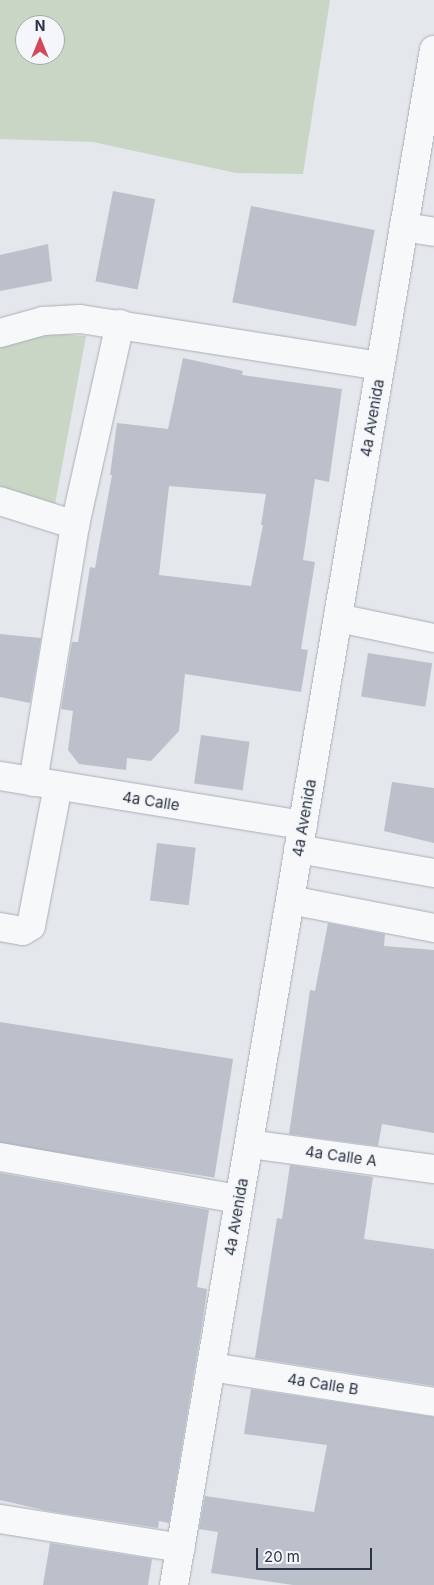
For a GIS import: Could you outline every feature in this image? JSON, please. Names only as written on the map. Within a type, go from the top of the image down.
[{"type":"street","name":"4a Avenida","points":[[174,1585],[380,366],[433,64]]},
{"type":"street","points":[[404,227],[434,232]]},
{"type":"street","points":[[0,332],[43,320],[80,319],[380,366]]},
{"type":"street","points":[[0,927],[23,931],[31,926],[45,784],[75,525],[120,324]]},
{"type":"street","points":[[0,501],[75,525]]},
{"type":"street","points":[[338,618],[434,638]]},
{"type":"street","name":"4a Calle","points":[[0,776],[301,837],[434,873]]},
{"type":"street","points":[[290,900],[434,928]]},
{"type":"street","name":"4a Calle A","points":[[249,1144],[434,1169]]},
{"type":"street","points":[[0,1158],[239,1200]]},
{"type":"street","name":"4a Calle B","points":[[211,1367],[434,1402]]},
{"type":"street","points":[[0,1519],[180,1548]]},
{"type":"green space","points":[[0,0],[330,0],[303,174],[236,173],[93,142],[0,139]]},
{"type":"green space","points":[[44,333],[86,336],[53,515],[0,502],[0,344]]},
{"type":"building","points":[[113,191],[155,199],[138,290],[95,281]]},
{"type":"building","points":[[251,206],[375,230],[356,326],[232,302]]},
{"type":"building","points":[[48,244],[52,281],[0,291],[0,255]]},
{"type":"building","points":[[183,358],[243,371],[242,375],[342,389],[329,482],[315,479],[303,560],[315,562],[301,649],[308,650],[301,692],[185,674],[179,731],[151,761],[127,758],[126,770],[79,764],[68,750],[73,711],[61,709],[72,642],[78,642],[90,567],[95,568],[112,475],[110,475],[117,423],[168,429]],"holes":[[[169,486],[266,494],[261,525],[263,525],[251,586],[159,575]]]},
{"type":"building","points":[[0,634],[41,638],[30,703],[0,697]]},
{"type":"building","points":[[368,653],[432,663],[425,707],[361,696]]},
{"type":"building","points":[[201,735],[250,742],[243,790],[194,784]]},
{"type":"building","points":[[392,782],[434,788],[434,843],[384,831]]},
{"type":"building","points":[[157,843],[196,848],[189,905],[150,901]]},
{"type":"building","points":[[328,923],[385,934],[384,946],[434,950],[434,1133],[382,1124],[378,1146],[289,1134],[310,990],[315,991]]},
{"type":"building","points":[[0,1022],[233,1059],[214,1177],[0,1143]]},
{"type":"building","points":[[290,1165],[373,1177],[364,1239],[434,1249],[434,1386],[255,1358],[277,1218],[282,1219]]},
{"type":"building","points":[[0,1173],[209,1210],[197,1287],[207,1289],[169,1523],[159,1521],[158,1528],[48,1511],[0,1500]]},
{"type":"building","points":[[251,1389],[434,1417],[434,1585],[293,1585],[211,1573],[218,1532],[199,1529],[205,1496],[314,1512],[327,1445],[244,1434]]},
{"type":"building","points":[[50,1543],[152,1559],[148,1585],[43,1585]]}]
